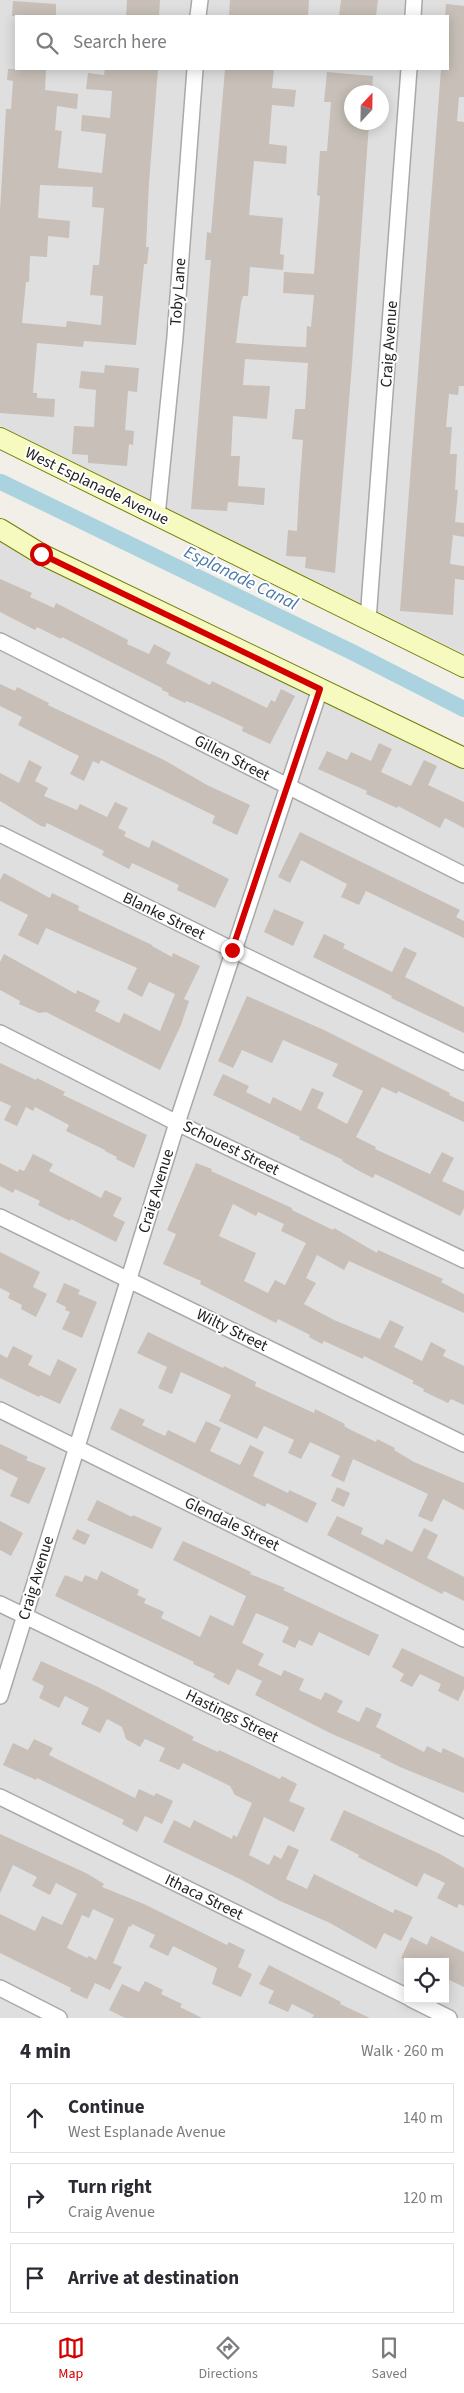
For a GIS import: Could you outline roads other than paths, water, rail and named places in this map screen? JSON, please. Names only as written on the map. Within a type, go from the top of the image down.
[{"type":"main road","name":"West Esplanade Avenue","points":[[0,438],[464,667]]},
{"type":"main road","points":[[0,529],[41,554],[464,758]]},
{"type":"street","points":[[198,15],[200,0]]},
{"type":"street","points":[[413,15],[414,0]]},
{"type":"street","name":"Toby Lane","points":[[157,516],[175,336],[194,70]]},
{"type":"street","name":"Craig Avenue","points":[[368,620],[409,70]]},
{"type":"street","name":"Gillen Street","points":[[0,641],[464,875]]},
{"type":"street","name":"Craig Avenue","points":[[0,1696],[177,1122],[232,950],[320,689]]},
{"type":"street","name":"Blanke Street","points":[[0,834],[232,950],[464,1062]]},
{"type":"street","name":"Schouest Street","points":[[0,1032],[177,1122],[464,1260]]},
{"type":"street","name":"Wilty Street","points":[[0,1217],[129,1278],[464,1444]]},
{"type":"street","name":"Glendale Street","points":[[0,1410],[464,1639]]},
{"type":"street","name":"Hastings Street","points":[[0,1604],[464,1828]]},
{"type":"street","name":"Ithaca Street","points":[[0,1797],[404,1996]]},
{"type":"street","points":[[0,1988],[59,2018]]},
{"type":"street","points":[[419,2003],[450,2018]]},
{"type":"waterway","name":"Esplanade Canal","points":[[1,482],[352,652],[464,709]]}]
